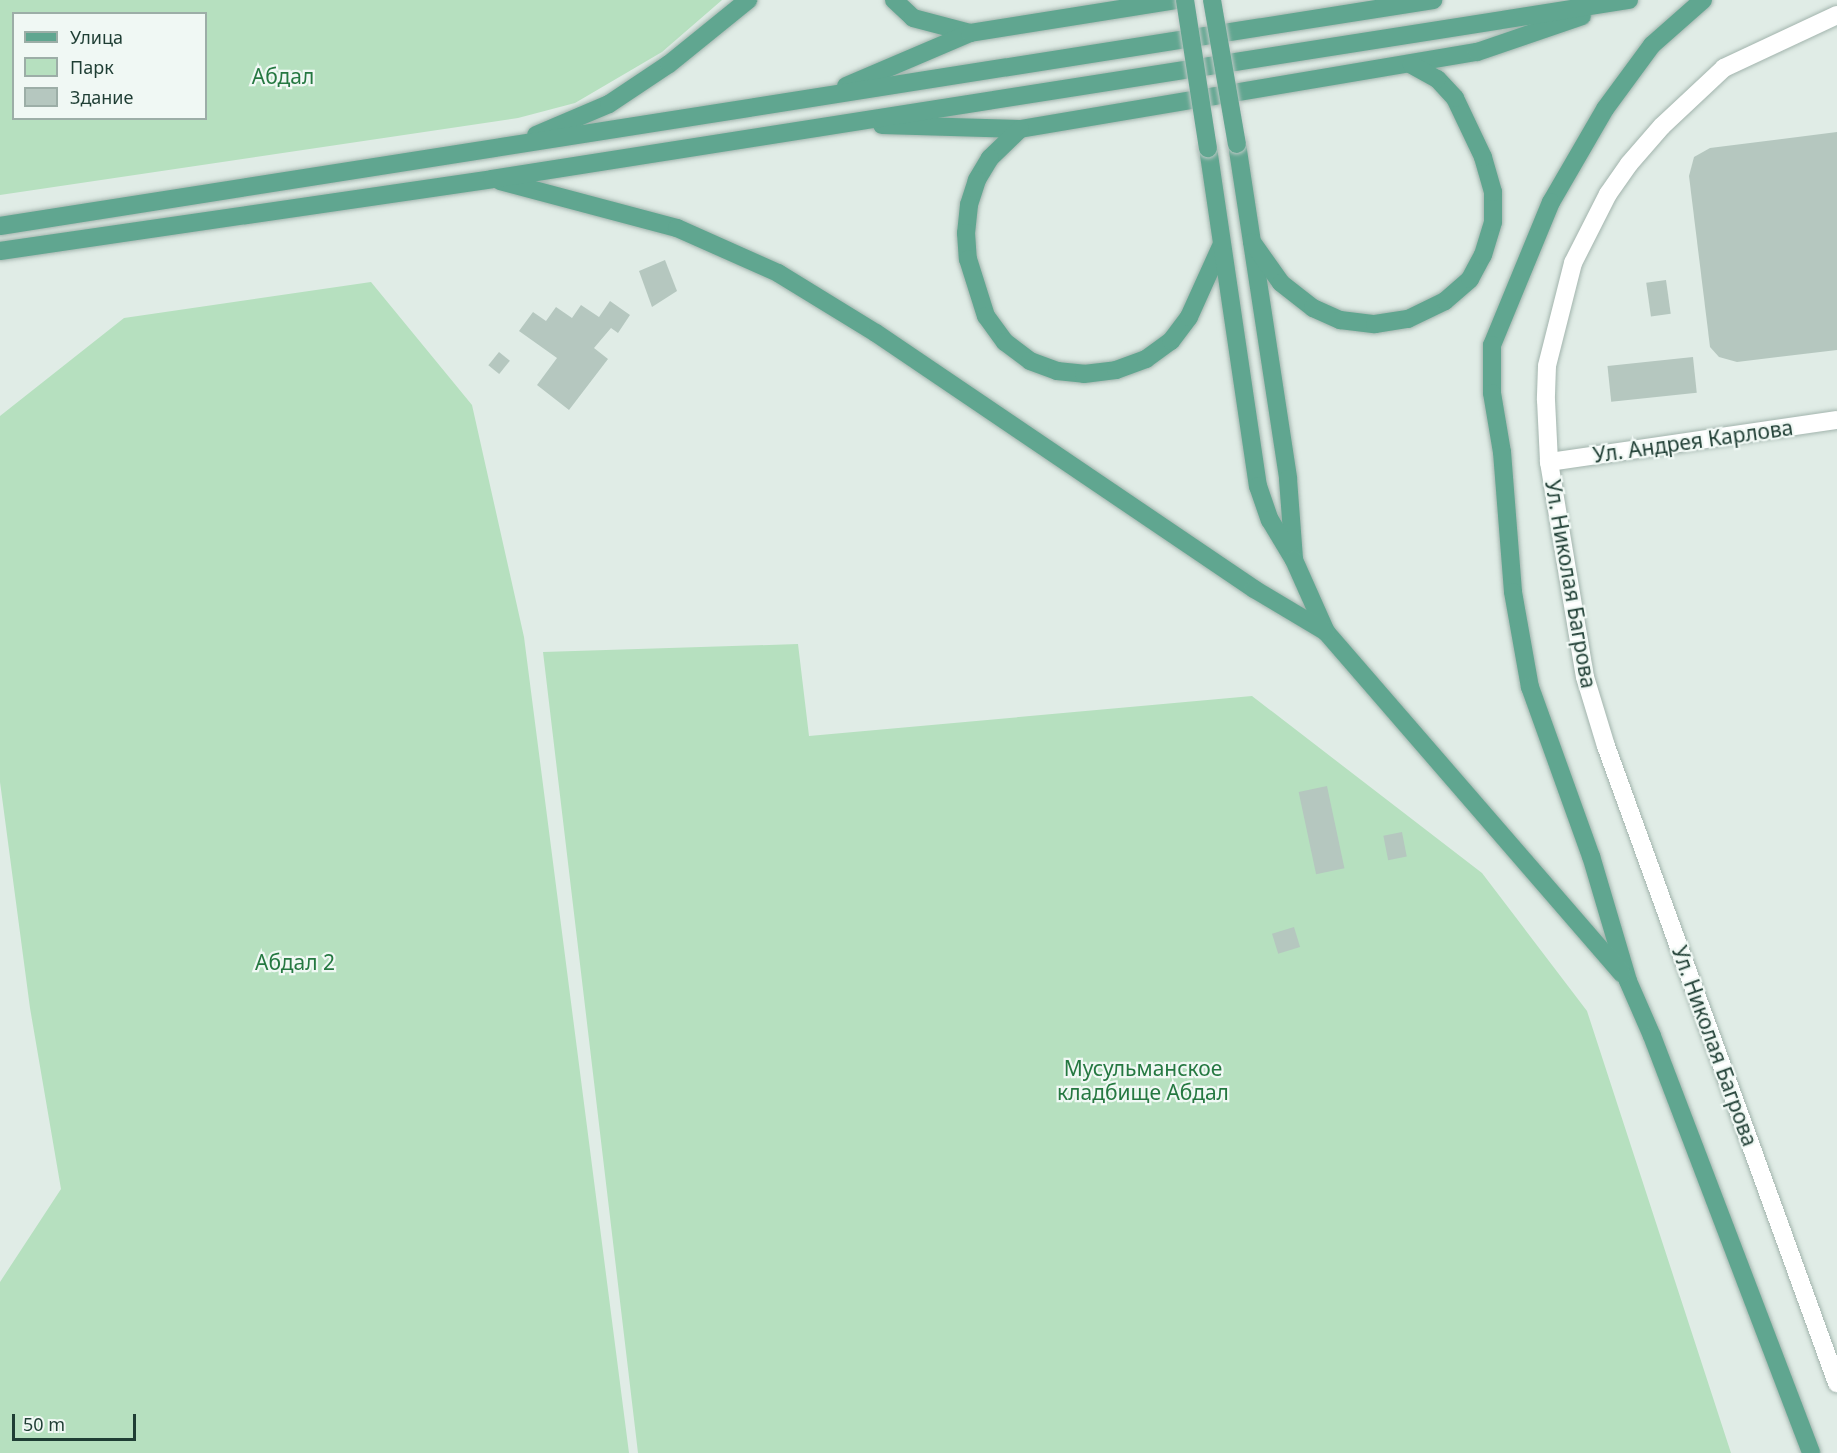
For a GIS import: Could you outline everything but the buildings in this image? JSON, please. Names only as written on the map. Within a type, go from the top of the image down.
[{"type":"main road","points":[[511,146],[609,104],[669,64],[748,0]]},
{"type":"main road","points":[[894,0],[913,18],[970,33]]},
{"type":"main road","points":[[821,97],[970,33],[1176,0]]},
{"type":"main road","points":[[1185,0],[1258,486],[1270,520],[1294,560],[1326,632],[1628,981]]},
{"type":"main road","points":[[1212,0],[1237,144],[1288,479],[1294,560]]},
{"type":"main road","points":[[0,226],[1433,0]]},
{"type":"main road","points":[[850,122],[1020,129],[1477,52],[1628,0]]},
{"type":"main road","points":[[0,251],[492,179],[1628,0]]},
{"type":"main road","points":[[1703,0],[1652,45],[1605,109],[1556,193],[1503,311],[1492,345],[1490,367],[1513,592],[1530,687],[1591,856],[1628,981],[1652,1036],[1811,1453]]},
{"type":"main road","points":[[1252,243],[1281,283],[1313,308],[1340,320],[1375,324],[1408,319],[1445,301],[1470,279],[1483,255],[1493,222],[1493,192],[1483,157],[1455,98],[1437,79],[1412,64]]},
{"type":"main road","points":[[1020,129],[990,158],[977,180],[969,206],[966,233],[968,259],[986,316],[1005,342],[1030,360],[1057,371],[1084,374],[1116,370],[1146,359],[1171,341],[1189,317],[1221,244]]},
{"type":"main road","points":[[492,179],[676,228],[778,273],[876,333],[1254,589],[1326,632]]},
{"type":"street","name":"Ул. Николая Багрова","points":[[1837,15],[1724,68],[1662,126],[1608,194],[1573,263],[1547,366],[1549,462],[1579,653],[1606,746],[1837,1383]]},
{"type":"street","name":"Ул. Андрея Карлова","points":[[1549,462],[1837,420]]},
{"type":"green space","name":"Абдал","points":[[0,0],[722,0],[662,52],[575,103],[518,118],[0,195]]},
{"type":"green space","name":"Абдал 2","points":[[371,282],[472,405],[524,637],[629,1453],[0,1453],[0,1282],[61,1189],[30,1008],[0,782],[0,416],[124,318]]},
{"type":"green space","name":"Мусульманское кладбище Абдал","points":[[798,644],[809,736],[1252,696],[1482,873],[1587,1011],[1731,1453],[638,1453],[543,652]]}]
